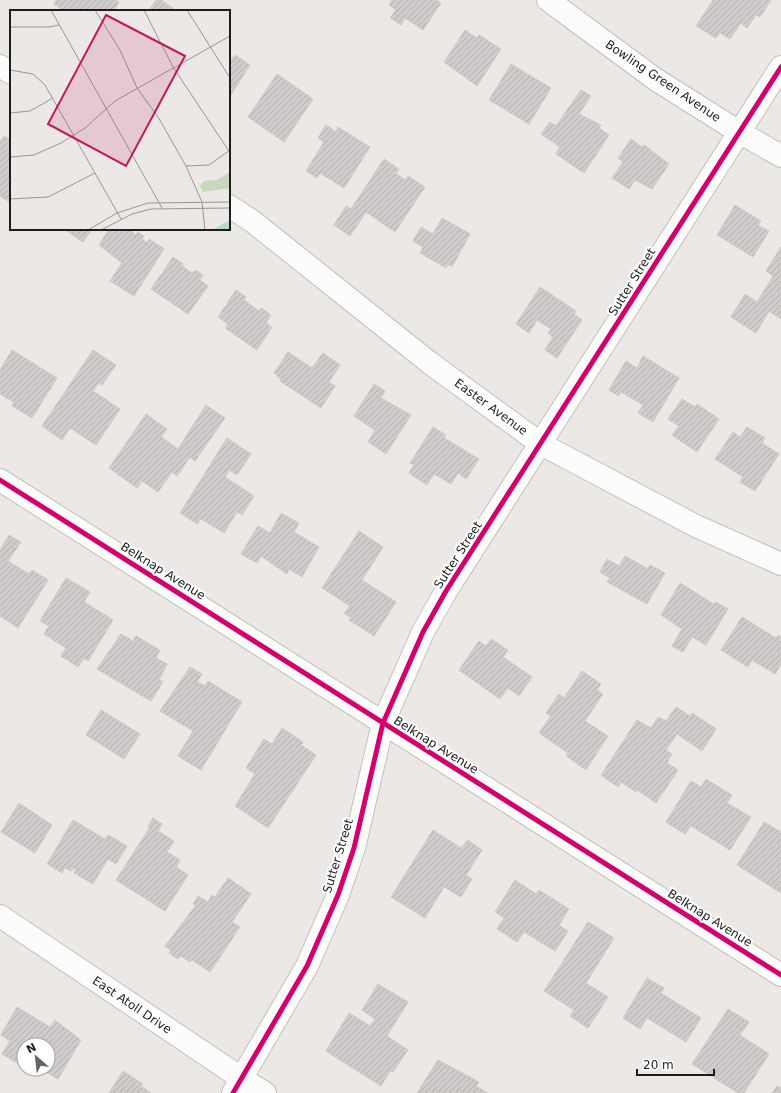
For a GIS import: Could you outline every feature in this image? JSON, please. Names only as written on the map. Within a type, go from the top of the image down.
[{"type":"street","name":"Bowling Green Avenue","points":[[548,0],[655,79],[739,132],[781,156]]},
{"type":"street","points":[[0,66],[10,72]]},
{"type":"street","name":"Sutter Street","points":[[237,1086],[307,966],[338,895],[354,848],[383,723],[423,632],[446,591],[781,67]]},
{"type":"street","name":"Easter Avenue","points":[[230,207],[252,221],[430,363],[541,444],[696,526],[781,564]]},
{"type":"street","name":"Belknap Avenue","points":[[0,480],[781,975]]},
{"type":"street","name":"East Atoll Drive","points":[[0,916],[237,1086],[265,1093]]},
{"type":"building","points":[[56,0],[116,0],[119,2],[115,10],[60,10],[54,4]]},
{"type":"building","points":[[156,0],[161,0],[176,10],[149,10]]},
{"type":"building","points":[[392,0],[436,0],[441,3],[423,30],[405,18],[401,25],[390,18],[396,10],[389,5]]},
{"type":"building","points":[[713,0],[771,0],[760,17],[756,15],[747,28],[741,23],[730,39],[720,33],[716,38],[696,26]]},
{"type":"building","points":[[465,30],[477,38],[479,35],[501,49],[477,86],[444,62]]},
{"type":"building","points":[[235,55],[250,65],[230,96],[230,60]]},
{"type":"building","points":[[511,64],[551,88],[529,124],[489,100]]},
{"type":"building","points":[[277,74],[313,99],[284,142],[248,117]]},
{"type":"building","points":[[581,90],[591,96],[579,114],[601,125],[599,128],[609,135],[584,173],[556,154],[560,147],[541,134],[550,122],[556,126]]},
{"type":"building","points":[[326,125],[336,132],[338,127],[370,147],[344,188],[320,173],[317,178],[306,171],[324,142],[318,138]]},
{"type":"building","points":[[4,136],[10,139],[10,202],[0,196],[0,141]]},
{"type":"building","points":[[631,139],[642,147],[644,145],[669,164],[652,189],[635,180],[629,189],[612,178],[623,162],[618,158]]},
{"type":"building","points":[[384,159],[399,169],[396,174],[406,180],[408,176],[425,187],[395,232],[366,212],[350,236],[334,225],[346,206],[351,209]]},
{"type":"building","points":[[735,205],[761,221],[758,225],[769,231],[753,257],[717,235]]},
{"type":"building","points":[[442,218],[470,234],[452,267],[448,264],[446,268],[420,253],[423,247],[413,241],[421,227],[433,234]]},
{"type":"building","points":[[65,230],[91,230],[83,242]]},
{"type":"building","points":[[108,230],[129,230],[136,235],[138,232],[144,236],[142,239],[147,243],[149,239],[164,249],[134,296],[110,281],[122,263],[99,245]]},
{"type":"building","points":[[781,247],[781,319],[769,311],[756,333],[731,317],[745,294],[757,302],[773,276],[766,271]]},
{"type":"building","points":[[173,257],[192,273],[195,270],[203,275],[200,280],[208,286],[188,314],[151,289]]},
{"type":"building","points":[[540,287],[576,311],[574,314],[582,320],[557,358],[545,350],[553,337],[548,333],[551,329],[537,320],[529,333],[516,324]]},
{"type":"building","points":[[236,290],[246,297],[244,300],[259,311],[261,308],[271,315],[266,323],[272,327],[257,350],[225,328],[228,324],[218,317]]},
{"type":"building","points":[[12,350],[57,378],[32,418],[12,406],[14,402],[0,394],[0,370]]},
{"type":"building","points":[[93,350],[116,365],[102,385],[99,383],[93,391],[120,409],[96,445],[70,428],[62,440],[42,426]]},
{"type":"building","points":[[288,352],[312,368],[323,353],[340,365],[329,382],[335,386],[321,408],[280,381],[281,379],[274,373]]},
{"type":"building","points":[[643,356],[679,378],[653,422],[638,413],[643,405],[621,392],[619,396],[609,390],[626,361],[637,368]]},
{"type":"building","points":[[374,384],[385,391],[381,398],[411,415],[386,454],[368,442],[375,430],[354,416]]},
{"type":"building","points":[[682,399],[695,407],[697,404],[719,419],[697,452],[672,435],[679,426],[668,419]]},
{"type":"building","points":[[206,405],[225,418],[195,461],[190,457],[177,476],[172,472],[158,492],[142,481],[137,488],[109,468],[146,414],[167,429],[161,437],[178,449]]},
{"type":"building","points":[[433,427],[446,435],[444,438],[479,459],[466,479],[458,473],[451,484],[434,474],[427,485],[409,473],[414,465],[410,463]]},
{"type":"building","points":[[747,427],[765,438],[762,443],[779,454],[755,491],[740,482],[743,477],[715,459],[733,432],[740,437]]},
{"type":"building","points":[[227,438],[251,454],[237,475],[229,470],[225,477],[254,496],[242,515],[237,512],[224,533],[201,519],[197,524],[180,513]]},
{"type":"building","points":[[281,513],[299,523],[294,532],[319,547],[302,577],[289,569],[287,574],[261,556],[257,563],[241,554],[258,526],[270,533]]},
{"type":"building","points":[[359,531],[383,547],[362,580],[396,602],[374,636],[349,620],[351,618],[344,613],[350,606],[322,588]]},
{"type":"building","points":[[9,535],[21,542],[8,561],[29,574],[32,570],[48,580],[18,628],[0,616],[0,550]]},
{"type":"building","points":[[625,556],[648,569],[650,565],[665,573],[647,604],[607,582],[610,578],[600,572],[607,559],[619,566]]},
{"type":"building","points":[[66,578],[90,592],[84,602],[113,620],[88,661],[84,658],[78,667],[61,656],[66,648],[44,634],[49,626],[40,621]]},
{"type":"building","points":[[680,583],[714,604],[716,602],[728,609],[706,645],[692,637],[683,652],[672,646],[682,629],[661,615]]},
{"type":"building","points":[[742,617],[776,638],[778,635],[781,637],[781,664],[775,674],[752,660],[748,667],[721,650]]},
{"type":"building","points":[[121,634],[133,641],[136,636],[160,650],[156,658],[167,664],[159,680],[163,682],[151,701],[97,669]]},
{"type":"building","points":[[491,639],[508,650],[503,657],[532,677],[519,696],[508,688],[500,699],[459,670],[479,641],[486,646]]},
{"type":"building","points":[[190,667],[202,674],[197,682],[205,686],[208,681],[242,702],[201,770],[178,756],[193,731],[160,711]]},
{"type":"building","points":[[582,671],[601,684],[597,690],[603,694],[585,721],[608,736],[586,770],[566,756],[568,753],[539,733],[551,716],[546,713],[559,694],[564,698]]},
{"type":"building","points":[[676,707],[690,716],[692,713],[716,729],[702,751],[677,734],[666,750],[672,754],[667,763],[678,770],[656,803],[637,790],[636,792],[621,782],[618,787],[601,775],[637,720],[651,728],[658,717],[666,721]]},
{"type":"building","points":[[101,710],[140,734],[124,759],[86,735]]},
{"type":"building","points":[[282,728],[303,742],[301,745],[316,755],[268,828],[235,806],[255,774],[246,768],[264,739],[272,744]]},
{"type":"building","points":[[706,779],[732,795],[727,803],[751,817],[730,850],[691,826],[685,834],[666,822],[691,781],[701,787]]},
{"type":"building","points":[[19,803],[52,825],[35,853],[1,832]]},
{"type":"building","points":[[153,818],[162,824],[158,831],[174,841],[167,852],[180,860],[176,867],[188,875],[165,911],[116,880],[150,827],[148,826]]},
{"type":"building","points":[[73,820],[105,839],[108,835],[127,846],[116,864],[108,859],[93,884],[74,873],[76,870],[74,868],[71,871],[65,868],[62,873],[47,864]]},
{"type":"building","points":[[764,822],[781,832],[781,893],[737,865]]},
{"type":"building","points":[[433,830],[461,848],[468,840],[482,850],[466,875],[472,879],[461,897],[444,887],[425,918],[391,897]]},
{"type":"building","points":[[228,878],[251,894],[232,922],[240,927],[210,972],[192,960],[190,962],[181,956],[178,959],[169,953],[171,950],[165,946],[196,905],[193,904],[198,896],[208,902],[212,895],[215,897]]},
{"type":"building","points":[[515,880],[536,894],[539,890],[569,909],[559,925],[568,931],[555,951],[524,932],[517,942],[497,929],[504,918],[495,912]]},
{"type":"building","points":[[588,922],[614,938],[586,983],[608,997],[588,1028],[570,1016],[574,1010],[544,991]]},
{"type":"building","points":[[647,978],[664,988],[661,993],[701,1018],[686,1042],[647,1018],[640,1029],[623,1018]]},
{"type":"building","points":[[378,984],[408,1002],[387,1036],[408,1050],[393,1072],[390,1071],[381,1086],[326,1051],[349,1013],[370,1026],[375,1019],[362,1010]]},
{"type":"building","points":[[17,1007],[50,1027],[55,1020],[81,1040],[58,1079],[55,1077],[56,1077],[56,1037],[16,1037],[16,1062],[2,1054],[10,1041],[1,1035]]},
{"type":"building","points":[[728,1009],[749,1022],[740,1035],[769,1054],[744,1093],[738,1093],[692,1064]]},
{"type":"building","points":[[438,1060],[479,1082],[476,1086],[488,1093],[417,1093]]},
{"type":"building","points":[[123,1071],[143,1084],[141,1086],[151,1093],[109,1093]]},
{"type":"building","points":[[777,1086],[781,1088],[781,1093],[772,1093]]},
{"type":"cycle path","points":[[233,1093],[307,966],[338,895],[354,848],[383,723],[423,632],[446,591],[781,67]]},
{"type":"cycle path","points":[[0,480],[781,975]]}]
